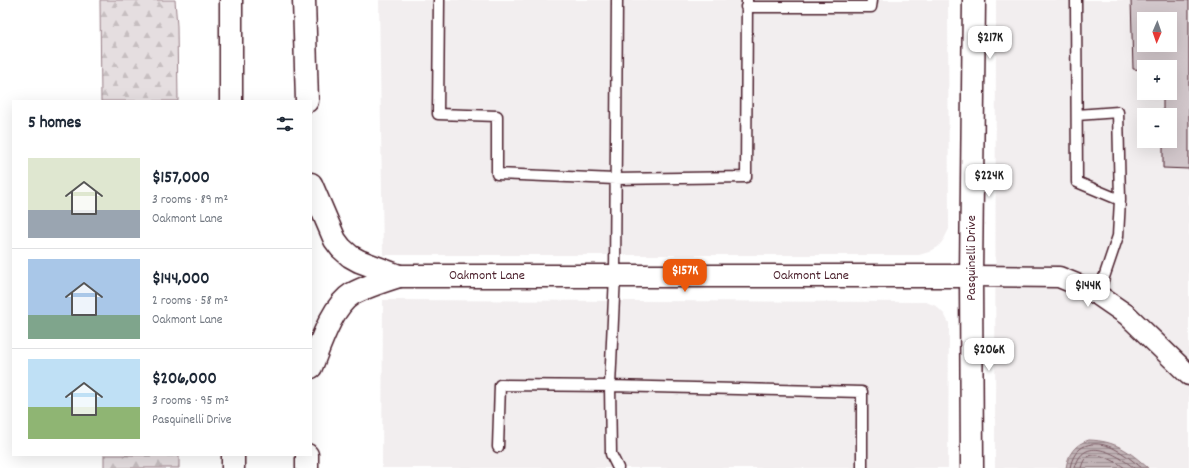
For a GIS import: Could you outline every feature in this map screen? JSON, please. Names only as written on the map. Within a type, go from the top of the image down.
[{"type":"main road","points":[[231,0],[231,100]]},
{"type":"main road","points":[[304,0],[307,100]]},
{"type":"main road","name":"Pasquinelli Drive","points":[[972,468],[971,276],[974,0]]},
{"type":"main road","points":[[312,186],[335,240],[341,248],[350,256],[359,261],[399,276]]},
{"type":"main road","points":[[312,365],[330,322],[341,304],[351,295],[363,288],[399,276]]},
{"type":"main road","name":"Oakmont Lane","points":[[399,276],[971,276]]},
{"type":"main road","points":[[233,456],[233,468]]},
{"type":"main road","points":[[307,456],[307,468]]},
{"type":"street","name":"Oakmont Lane","points":[[971,276],[1059,277],[1081,286],[1098,295],[1127,315],[1189,375]]},
{"type":"lane","points":[[440,0],[438,114],[497,116],[497,174],[615,179],[746,177],[746,3],[872,7],[872,0]]},
{"type":"lane","points":[[617,0],[615,276],[610,386],[611,454],[618,468]]},
{"type":"lane","points":[[1076,0],[1077,182],[1120,200]]},
{"type":"lane","points":[[1077,115],[1118,112],[1120,200],[1118,236],[1098,295]]},
{"type":"lane","points":[[498,447],[500,385],[862,392],[862,468]]},
{"type":"shaded area","points":[[379,0],[948,0],[949,229],[938,247],[919,255],[383,255]]},
{"type":"shaded area","points":[[996,0],[1189,0],[1189,468],[995,468]]},
{"type":"shaded area","points":[[383,300],[926,302],[936,306],[944,314],[949,323],[948,468],[382,468]]},
{"type":"green space","points":[[100,0],[175,0],[177,26],[178,100],[101,100]]},
{"type":"green space","points":[[104,456],[179,456],[179,468],[104,468]]},
{"type":"water","points":[[1089,440],[1107,442],[1122,448],[1148,468],[1066,468],[1068,458],[1073,450],[1080,444]]},
{"type":"building","points":[[1131,0],[1189,0],[1189,169],[1163,168],[1163,148],[1177,148],[1177,108],[1163,108],[1163,100],[1177,100],[1177,60],[1137,60],[1137,69],[1133,69]]}]
